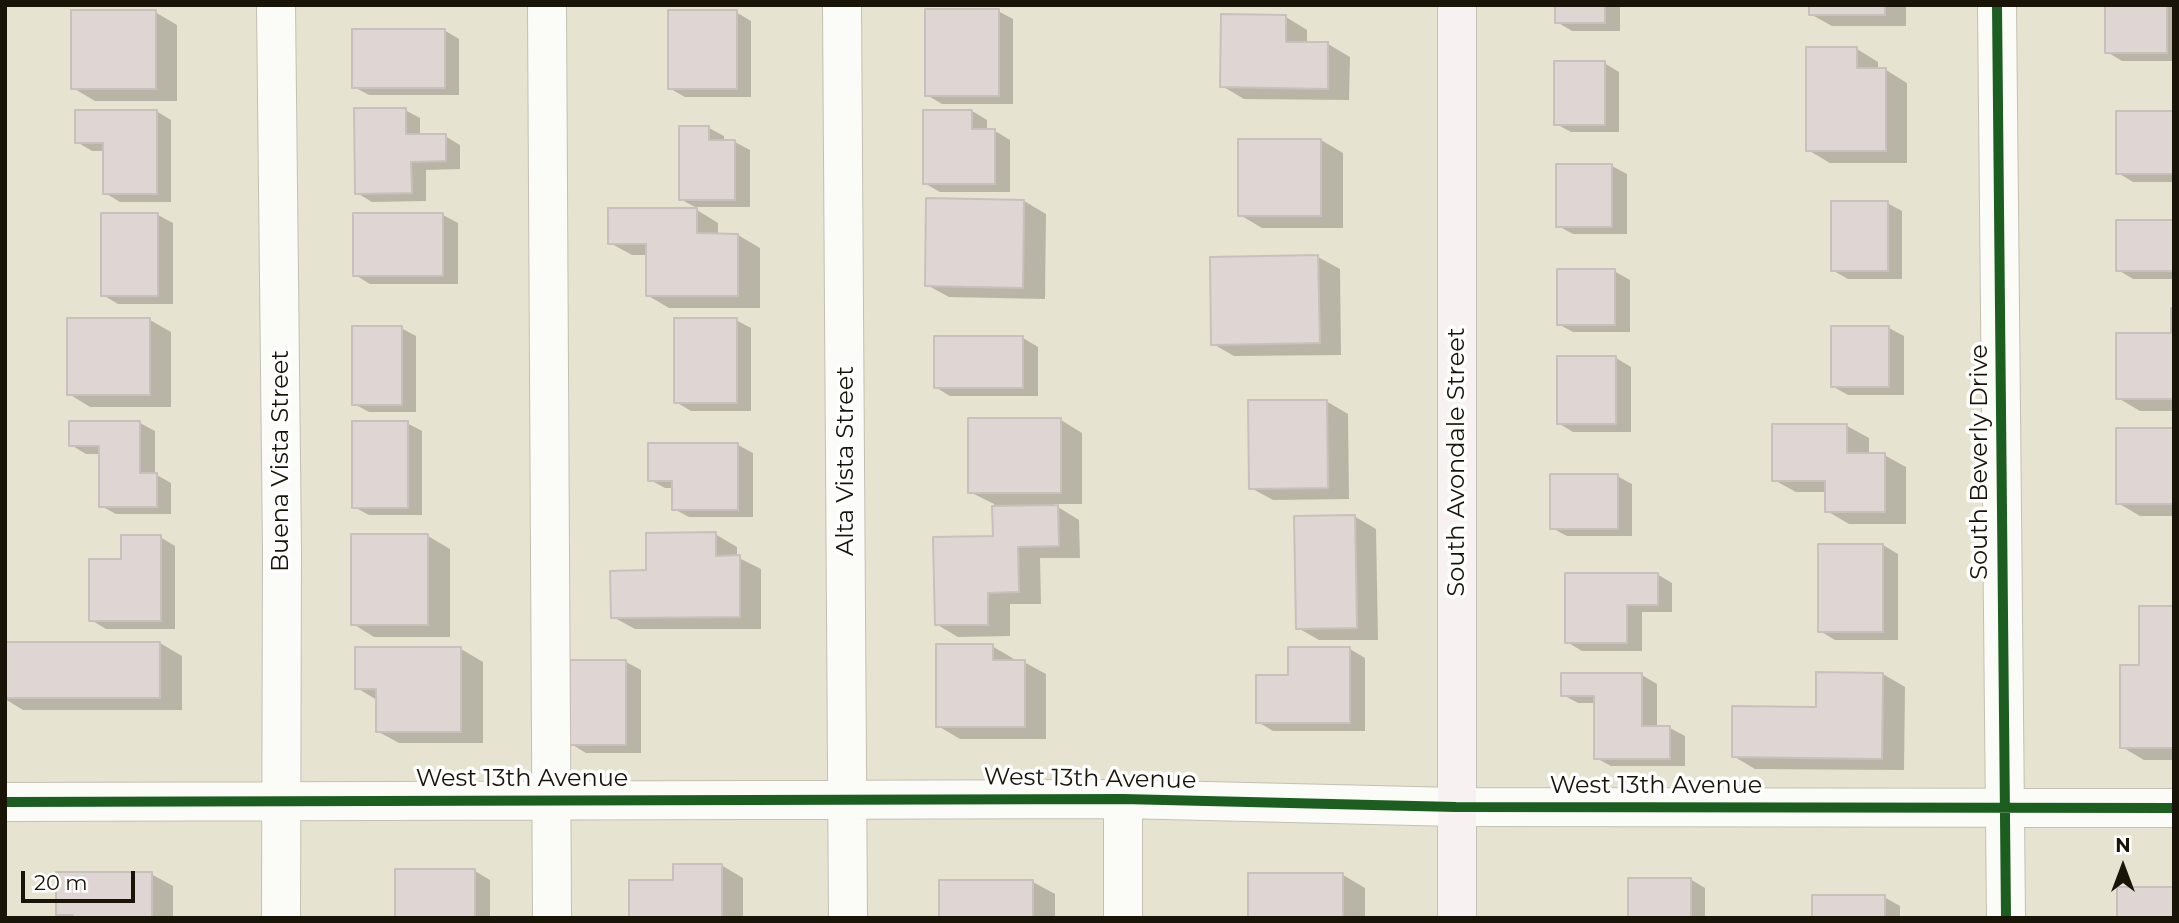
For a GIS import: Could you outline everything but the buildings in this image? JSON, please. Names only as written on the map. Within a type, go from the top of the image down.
[{"type":"main road","name":"South Avondale Street","points":[[1457,5],[1457,918]]},
{"type":"street","name":"Buena Vista Street","points":[[276,5],[282,551],[281,918]]},
{"type":"street","points":[[547,5],[552,918]]},
{"type":"street","name":"Alta Vista Street","points":[[842,5],[848,918]]},
{"type":"street","name":"South Beverly Drive","points":[[1997,5],[2006,918]]},
{"type":"street","name":"West 13th Avenue","points":[[5,802],[1122,799],[1457,807],[2174,808]]},
{"type":"street","points":[[1122,799],[1122,918]]},
{"type":"cycle path","points":[[1997,5],[2006,918]]},
{"type":"cycle path","points":[[5,802],[1123,799],[1456,807],[2174,808]]}]
